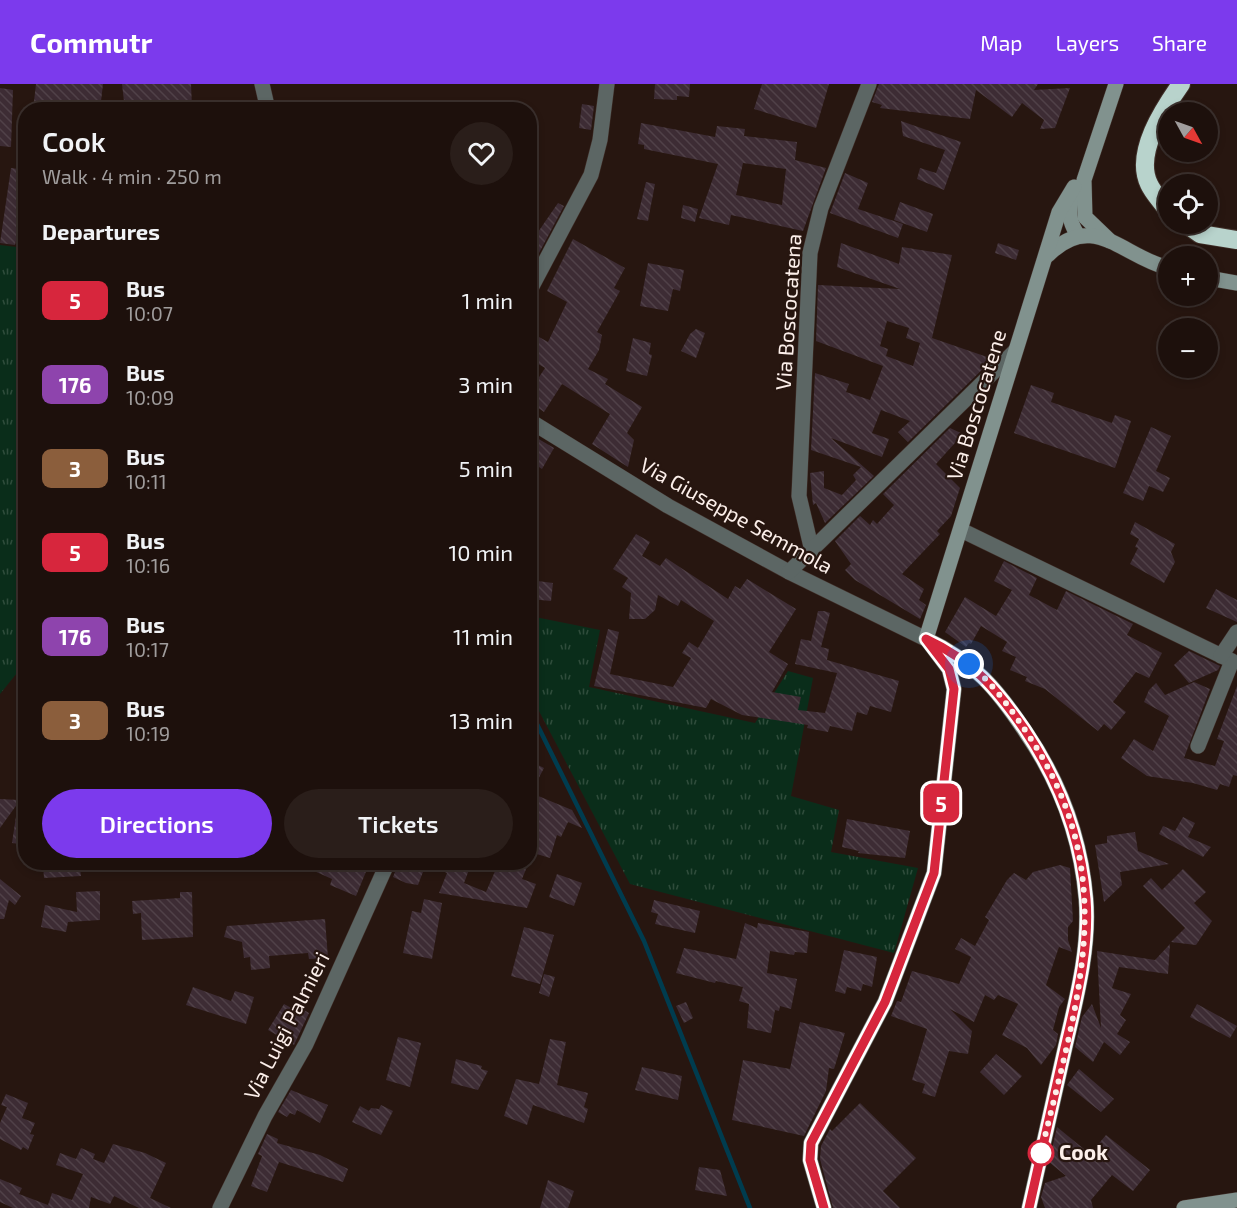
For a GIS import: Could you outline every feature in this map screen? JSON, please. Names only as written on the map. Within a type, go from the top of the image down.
[{"type":"highway","points":[[1158,196],[1148,182],[1146,151],[1162,110],[1181,84]]},
{"type":"highway","points":[[1200,234],[1237,240]]},
{"type":"street","points":[[262,84],[266,102]]},
{"type":"street","points":[[537,277],[591,175],[600,140],[607,84]]},
{"type":"street","name":"Via Boscocatena","points":[[812,551],[799,496],[810,253],[821,208],[869,84]]},
{"type":"street","name":"Via Boscocatene","points":[[1079,184],[1109,84]]},
{"type":"street","name":"Via Boscocatene","points":[[926,639],[1046,257],[1064,210],[1079,184],[1116,84]]},
{"type":"street","points":[[1079,184],[1085,217],[1110,241]]},
{"type":"street","points":[[1064,210],[1077,234]]},
{"type":"street","points":[[1046,257],[1060,243],[1077,234],[1110,241],[1158,263]]},
{"type":"street","points":[[1218,280],[1237,283]]},
{"type":"street","points":[[789,572],[1015,351]]},
{"type":"street","name":"Via Giuseppe Semmola","points":[[537,426],[668,506],[789,572],[952,651],[986,677],[1011,709],[1042,756],[1066,807],[1080,854],[1086,901],[1084,955],[1029,1208]]},
{"type":"street","points":[[961,530],[1232,661],[1198,746]]},
{"type":"street","points":[[1221,656],[1237,632]]},
{"type":"street","name":"Via Giuseppe Semmola","points":[[824,1208],[810,1160],[811,1143],[885,1002],[934,873],[954,689],[949,669],[926,639]]},
{"type":"street","name":"Via Luigi Palmieri","points":[[220,1208],[265,1116],[306,1044],[384,870]]},
{"type":"street","points":[[1184,1208],[1237,1200]]},
{"type":"green space","points":[[0,245],[18,247],[18,672],[0,694]]},
{"type":"green space","points":[[537,617],[600,630],[589,687],[755,723],[788,671],[813,678],[791,796],[839,810],[831,852],[918,868],[894,953],[630,884],[537,707]]},
{"type":"building","points":[[36,84],[103,84],[101,102],[34,102]]},
{"type":"building","points":[[122,84],[191,84],[192,102],[124,102]]},
{"type":"building","points":[[655,84],[690,84],[689,97],[677,96],[677,100],[654,99]]},
{"type":"building","points":[[762,84],[829,84],[816,128],[754,109]]},
{"type":"building","points":[[879,84],[1038,84],[1034,90],[1070,88],[1055,128],[1040,129],[1044,120],[1022,103],[1012,117],[976,90],[970,119],[880,108],[882,105],[872,102]]},
{"type":"building","points":[[0,88],[13,90],[11,147],[0,146]]},
{"type":"building","points":[[582,104],[594,106],[591,130],[579,128]]},
{"type":"building","points":[[901,121],[961,142],[944,190],[917,179],[920,168],[936,173],[945,150],[903,136]]},
{"type":"building","points":[[641,123],[715,137],[717,126],[745,129],[744,136],[797,142],[795,160],[826,168],[803,231],[731,215],[729,225],[699,218],[718,164],[644,149],[644,145],[638,144]],"holes":[[[743,163],[786,169],[782,205],[736,195]]]},
{"type":"building","points":[[11,168],[18,169],[18,241],[15,245],[0,243]]},
{"type":"building","points":[[845,173],[868,183],[858,209],[903,224],[898,238],[830,213]]},
{"type":"building","points":[[646,182],[655,184],[648,221],[637,219]]},
{"type":"building","points":[[900,202],[933,214],[927,232],[894,220]]},
{"type":"building","points":[[558,203],[564,206],[537,257],[538,232]]},
{"type":"building","points":[[683,205],[698,209],[695,222],[681,218]]},
{"type":"building","points":[[573,239],[625,268],[614,288],[620,291],[597,332],[602,335],[599,350],[588,369],[608,379],[605,384],[642,407],[627,433],[634,440],[628,467],[592,444],[610,414],[562,384],[544,412],[537,407],[537,380],[545,368],[537,363],[537,336],[548,342],[567,302],[547,291]]},
{"type":"building","points":[[841,243],[899,264],[902,247],[952,255],[932,338],[993,359],[908,442],[898,432],[910,421],[881,410],[872,433],[889,439],[882,457],[831,438],[874,476],[825,523],[816,503],[813,505],[810,473],[824,471],[824,488],[842,495],[856,480],[853,475],[861,467],[811,450],[815,373],[849,384],[846,392],[870,400],[883,366],[816,341],[818,285],[900,289],[837,267]],"holes":[[[887,321],[909,328],[906,338],[920,343],[913,366],[886,356],[888,349],[880,346]]]},
{"type":"building","points":[[998,243],[1019,250],[1016,260],[995,253]]},
{"type":"building","points":[[648,263],[684,270],[680,291],[673,289],[668,311],[640,306]]},
{"type":"building","points":[[696,329],[705,333],[696,358],[681,351],[690,334]]},
{"type":"building","points":[[633,338],[651,343],[649,354],[652,355],[647,376],[626,371]]},
{"type":"building","points":[[1031,385],[1054,393],[1051,402],[1112,423],[1115,415],[1131,421],[1115,468],[1014,433]]},
{"type":"building","points":[[1151,427],[1171,436],[1156,471],[1170,478],[1163,492],[1149,486],[1143,501],[1123,493]]},
{"type":"building","points":[[950,428],[963,434],[936,464],[960,488],[951,516],[937,531],[940,534],[902,574],[924,589],[919,600],[926,605],[920,619],[855,580],[845,570],[851,564],[835,541],[860,516],[870,525],[873,520],[877,524],[894,505],[883,494]]},
{"type":"building","points":[[537,438],[554,448],[542,469],[537,466]]},
{"type":"building","points":[[1135,522],[1175,544],[1171,552],[1175,562],[1164,583],[1130,564],[1138,548],[1135,547],[1139,539],[1130,534]]},
{"type":"building","points":[[636,534],[650,542],[642,556],[660,566],[666,558],[728,599],[735,586],[740,589],[747,579],[796,609],[769,652],[788,664],[772,692],[801,697],[798,710],[825,713],[837,673],[795,664],[801,639],[811,641],[818,611],[824,611],[830,613],[821,647],[829,649],[827,660],[899,681],[891,712],[870,706],[867,715],[857,712],[852,731],[830,726],[828,732],[807,728],[808,725],[742,715],[711,699],[706,708],[594,686],[608,629],[619,632],[610,674],[673,687],[691,658],[682,653],[689,642],[698,648],[714,621],[681,600],[678,606],[658,595],[655,610],[645,619],[629,619],[631,593],[622,587],[628,578],[613,569]]},
{"type":"building","points":[[1004,561],[1037,578],[1029,595],[1057,610],[1066,591],[1133,624],[1127,635],[1162,653],[1149,678],[1136,672],[1113,702],[1126,712],[1111,730],[1104,724],[1098,731],[1045,689],[1025,681],[1027,677],[1010,670],[1016,657],[1002,651],[1007,642],[981,626],[971,644],[969,643],[966,647],[945,632],[965,597],[996,616],[1012,590],[994,581]]},
{"type":"building","points":[[537,581],[553,583],[551,601],[537,600]]},
{"type":"building","points":[[1216,589],[1237,600],[1237,622],[1206,608]]},
{"type":"building","points":[[1189,651],[1220,666],[1218,670],[1189,683],[1174,665]]},
{"type":"building","points":[[1194,682],[1210,689],[1184,758],[1215,766],[1224,741],[1217,739],[1237,686],[1237,776],[1233,775],[1229,787],[1220,784],[1217,790],[1193,783],[1147,776],[1121,758],[1134,739],[1153,751],[1169,716],[1144,702],[1149,690],[1156,683],[1165,695]]},
{"type":"building","points":[[537,764],[544,768],[537,781]]},
{"type":"building","points":[[537,795],[572,810],[582,828],[568,822],[561,837],[557,835],[550,858],[537,854]]},
{"type":"building","points":[[0,799],[18,800],[18,803],[0,828]]},
{"type":"building","points":[[18,803],[18,844],[12,843]]},
{"type":"building","points":[[1183,817],[1195,823],[1188,837],[1211,847],[1203,857],[1159,834],[1163,826],[1175,831]]},
{"type":"building","points":[[847,819],[910,831],[905,858],[858,853],[859,851],[842,847]]},
{"type":"building","points":[[1135,832],[1138,851],[1169,864],[1120,872],[1122,885],[1104,902],[1095,845],[1107,843],[1107,836]]},
{"type":"building","points":[[1060,865],[1070,868],[1073,921],[1068,927],[1068,940],[1072,952],[1059,947],[1046,985],[1065,999],[1059,1007],[1053,1030],[1058,1034],[1056,1045],[1041,1065],[1027,1048],[1002,1035],[1018,1004],[998,995],[994,1000],[985,995],[974,1022],[950,1009],[972,1031],[968,1054],[949,1051],[935,1097],[922,1093],[925,1084],[912,1080],[927,1029],[891,1016],[897,1001],[901,1002],[912,971],[959,984],[971,957],[955,949],[961,938],[975,946],[989,920],[985,917],[1007,880],[1014,873],[1026,880],[1033,872]]},
{"type":"building","points":[[1183,869],[1206,892],[1194,903],[1212,921],[1196,945],[1171,942],[1185,928],[1143,886],[1151,878],[1162,890]]},
{"type":"building","points":[[43,870],[80,870],[81,876],[44,878]]},
{"type":"building","points":[[312,870],[367,870],[356,896],[330,885],[332,879]]},
{"type":"building","points":[[396,870],[424,870],[418,885],[393,877]]},
{"type":"building","points":[[440,870],[469,870],[464,883],[486,892],[496,870],[526,870],[522,879],[536,884],[527,908],[439,893],[447,873]]},
{"type":"building","points":[[557,874],[582,883],[574,906],[549,897]]},
{"type":"building","points":[[0,879],[21,896],[15,905],[9,900],[4,919],[0,919]]},
{"type":"building","points":[[100,891],[100,920],[68,922],[66,932],[41,927],[45,905],[77,912],[76,892]]},
{"type":"building","points":[[180,892],[192,892],[193,937],[142,940],[141,913],[133,914],[132,901],[180,898]]},
{"type":"building","points":[[424,899],[442,903],[432,959],[403,953],[412,911],[421,913]]},
{"type":"building","points":[[654,900],[700,911],[695,933],[655,924],[658,914],[651,912]]},
{"type":"building","points":[[325,919],[328,958],[309,959],[308,953],[269,956],[270,968],[251,970],[250,957],[244,958],[242,942],[224,937],[227,926]]},
{"type":"building","points":[[745,923],[757,928],[758,923],[809,932],[807,953],[795,952],[794,955],[770,951],[767,973],[797,979],[791,1009],[780,1006],[779,1011],[775,1010],[771,1033],[747,1028],[749,1004],[739,1001],[743,987],[716,981],[715,983],[676,973],[684,948],[736,959]]},
{"type":"building","points":[[524,927],[554,935],[540,984],[511,976]]},
{"type":"building","points":[[1170,944],[1168,974],[1119,967],[1112,988],[1131,994],[1120,1015],[1126,1020],[1117,1034],[1130,1042],[1120,1055],[1104,1042],[1093,1062],[1075,1047],[1082,1017],[1092,1004],[1101,1028],[1097,951],[1155,960]]},
{"type":"building","points":[[844,950],[877,957],[872,987],[863,984],[861,991],[847,987],[845,994],[835,991]]},
{"type":"building","points":[[544,974],[555,977],[549,997],[539,993]]},
{"type":"building","points":[[193,987],[231,1001],[235,991],[254,997],[246,1024],[186,1005]]},
{"type":"building","points":[[686,1002],[693,1018],[684,1023],[676,1006]]},
{"type":"building","points":[[284,1004],[297,1011],[299,1007],[309,1013],[294,1045],[268,1030]]},
{"type":"building","points":[[1197,1004],[1237,1026],[1230,1038],[1190,1017]]},
{"type":"building","points":[[800,1022],[845,1033],[834,1069],[829,1068],[826,1091],[804,1136],[732,1120],[743,1060],[790,1069]]},
{"type":"building","points":[[398,1037],[421,1043],[410,1087],[386,1080]]},
{"type":"building","points":[[550,1039],[566,1042],[557,1085],[588,1093],[584,1107],[588,1109],[584,1123],[533,1105],[527,1125],[504,1116],[516,1079],[539,1084]]},
{"type":"building","points":[[996,1054],[1022,1076],[1004,1095],[980,1072]]},
{"type":"building","points":[[456,1059],[482,1066],[481,1069],[488,1071],[478,1090],[451,1083]]},
{"type":"building","points":[[642,1067],[682,1076],[678,1100],[635,1090]]},
{"type":"building","points":[[1079,1069],[1114,1099],[1101,1112],[1067,1085]]},
{"type":"building","points":[[291,1090],[328,1105],[320,1123],[297,1110],[295,1115],[290,1113],[287,1117],[278,1112]]},
{"type":"building","points":[[6,1094],[28,1103],[22,1118],[35,1123],[30,1134],[34,1135],[28,1150],[23,1147],[21,1150],[0,1139],[0,1123],[7,1107],[1,1105]]},
{"type":"building","points":[[860,1103],[916,1158],[883,1191],[900,1208],[833,1208],[820,1159],[821,1146],[830,1129],[832,1131]]},
{"type":"building","points":[[381,1105],[393,1111],[381,1135],[352,1122],[360,1106],[369,1111],[371,1108],[379,1109]]},
{"type":"building","points":[[1057,1127],[1090,1154],[1106,1135],[1150,1170],[1133,1191],[1112,1175],[1091,1200],[1093,1208],[1045,1208],[1041,1197],[1045,1183],[1066,1176],[1049,1162]]},
{"type":"building","points":[[267,1134],[278,1139],[277,1143],[320,1155],[348,1169],[343,1182],[279,1162],[267,1192],[251,1186],[262,1156],[258,1154]]},
{"type":"building","points":[[113,1144],[145,1153],[166,1163],[150,1198],[171,1208],[139,1208],[114,1196],[110,1204],[91,1197],[89,1208],[13,1208],[0,1202],[0,1179],[22,1188],[19,1194],[48,1205],[52,1193],[72,1200],[83,1174],[56,1165],[60,1153],[76,1159],[81,1148],[95,1154],[93,1159],[104,1163]]},
{"type":"building","points":[[699,1167],[720,1170],[727,1196],[695,1190]]},
{"type":"building","points":[[548,1180],[574,1191],[568,1208],[540,1208]]},
{"type":"waterway","points":[[537,724],[644,941],[750,1208]]},
{"type":"bus line","name":"5","points":[[824,1208],[810,1160],[811,1143],[885,1002],[934,873],[954,689],[949,669],[926,639],[952,651],[986,677],[1011,709],[1042,756],[1066,807],[1080,854],[1086,901],[1084,955],[1029,1208]]},
{"type":"place","name":"Cook","points":[[1041,1153]]},
{"type":"route","points":[[969,664],[986,677],[1011,709],[1042,756],[1066,807],[1080,854],[1086,901],[1084,955],[1041,1153]]}]
